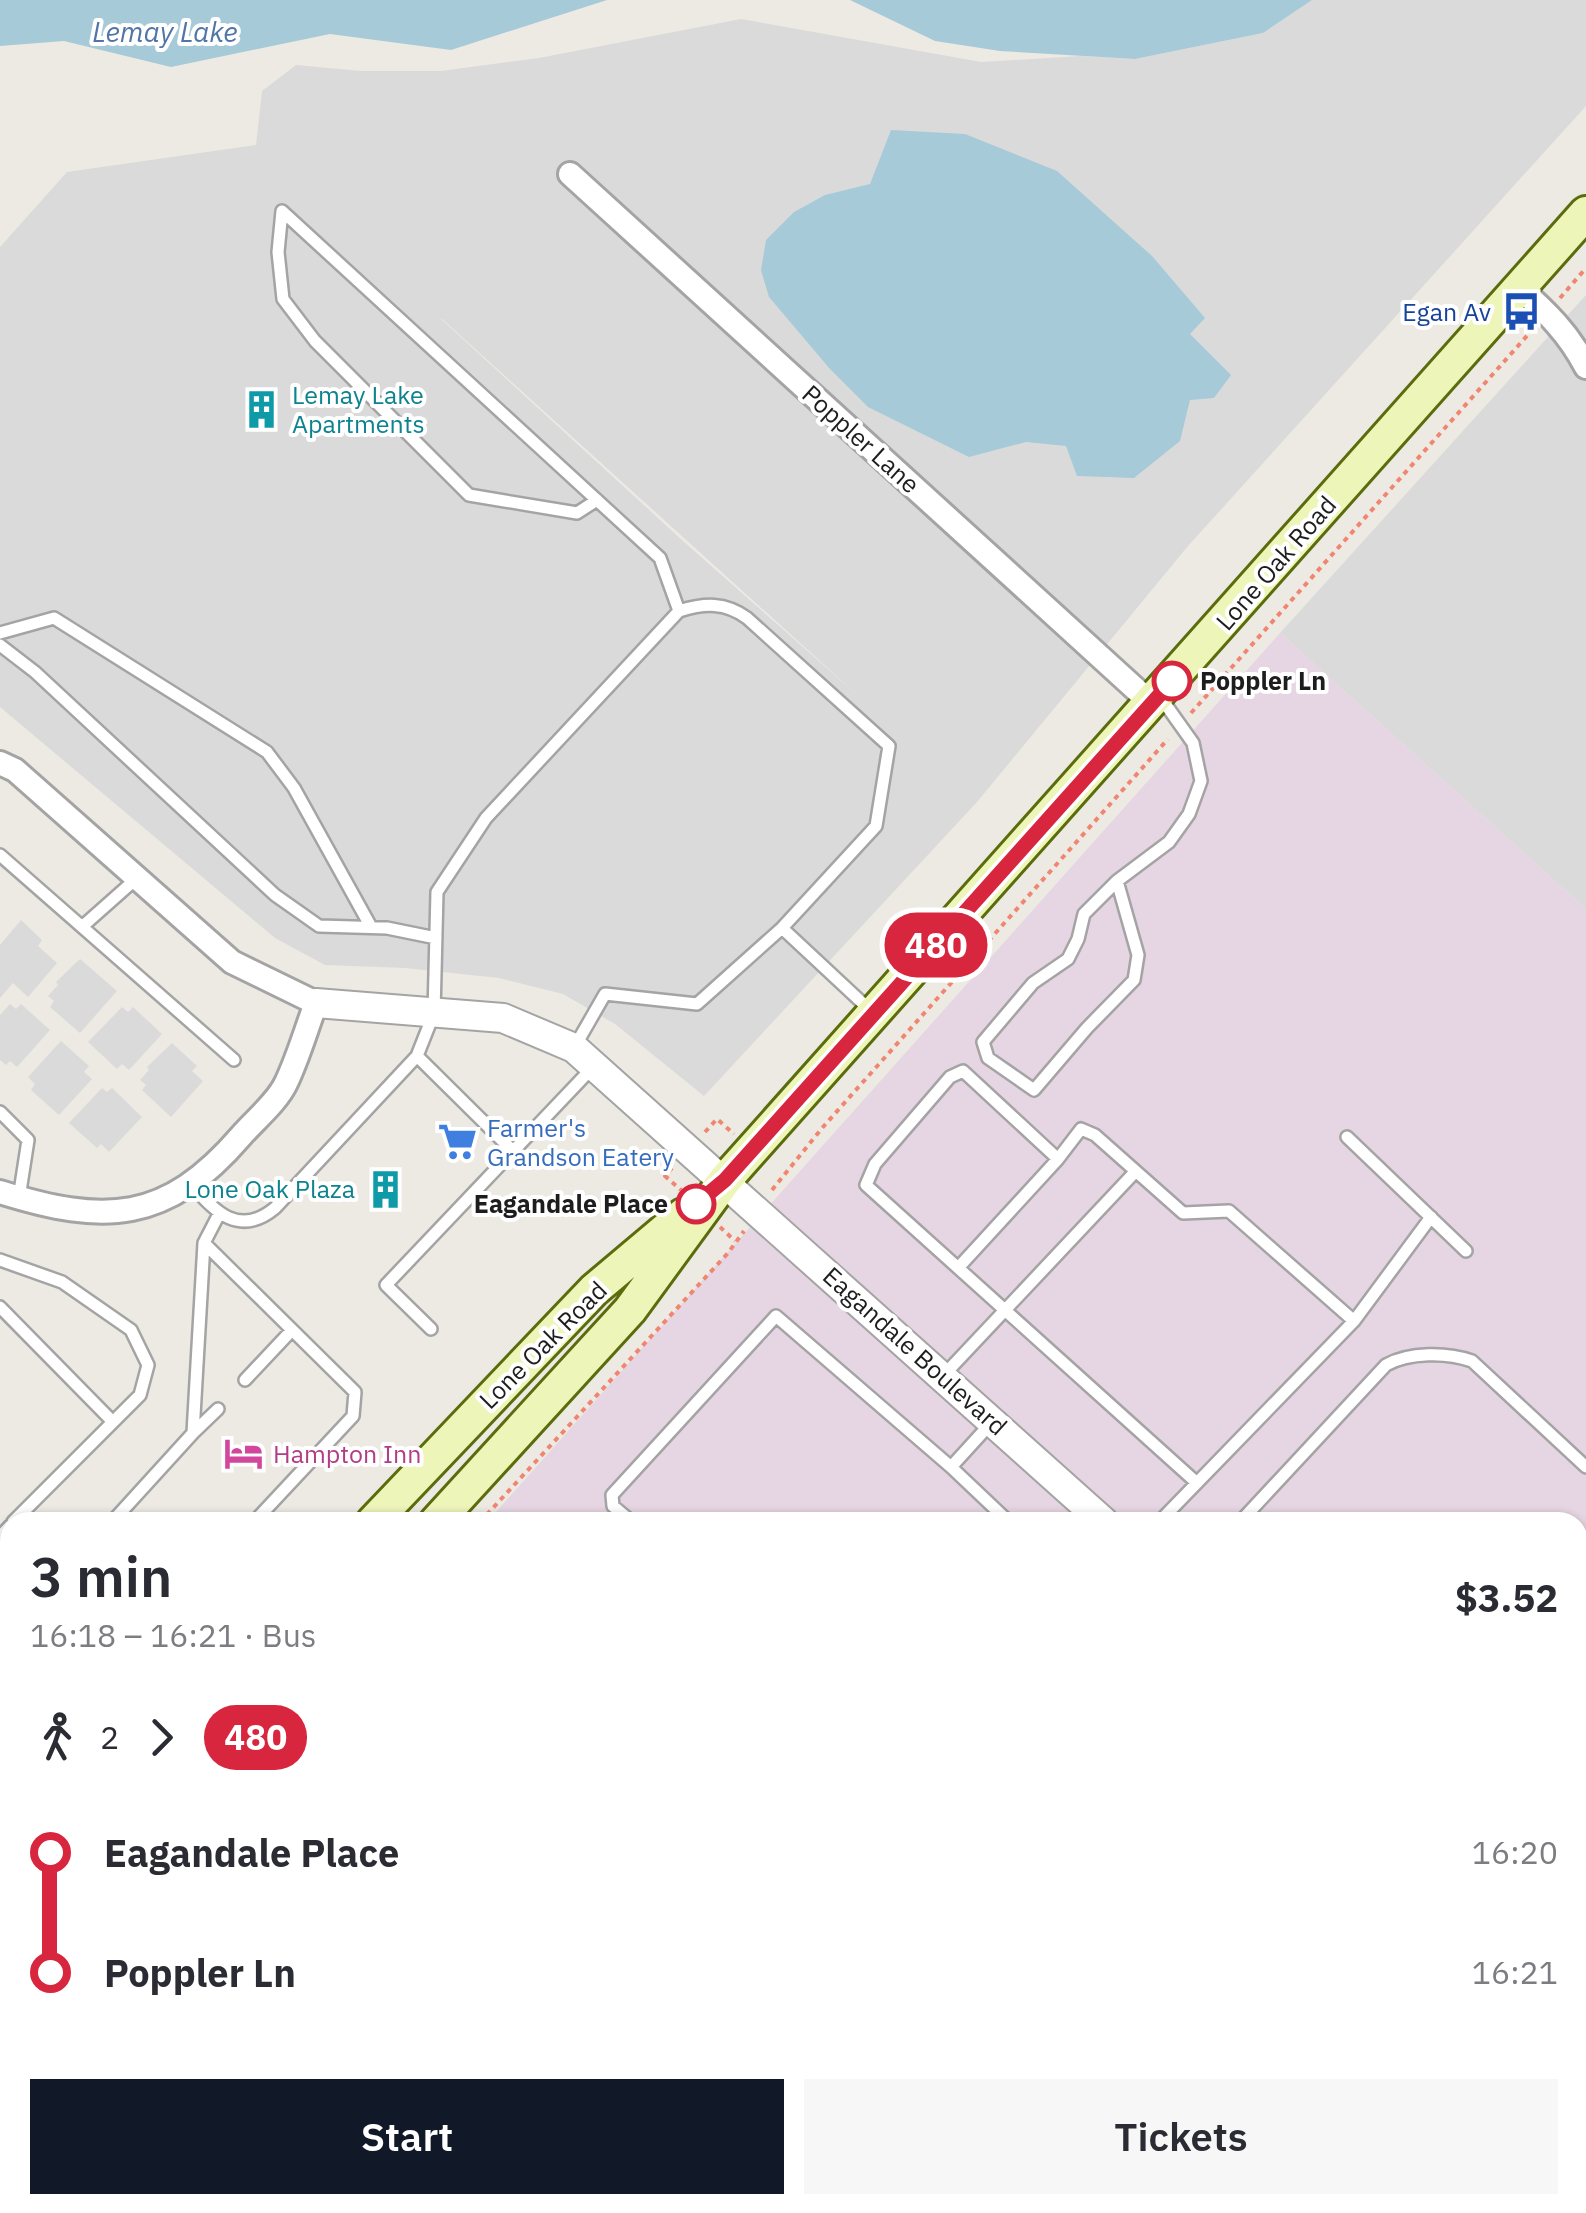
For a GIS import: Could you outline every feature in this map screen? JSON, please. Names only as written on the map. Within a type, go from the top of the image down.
[{"type":"main road","name":"Lone Oak Road","points":[[445,1512],[630,1310],[725,1180],[1586,214]]},
{"type":"main road","name":"Lone Oak Road","points":[[383,1512],[594,1290],[725,1180]]},
{"type":"street","name":"Poppler Lane","points":[[570,174],[1156,700]]},
{"type":"street","points":[[1518,287],[1548,312],[1572,340],[1586,367]]},
{"type":"street","points":[[0,763],[16,770],[232,962],[316,1004],[503,1018],[584,1057],[725,1180]]},
{"type":"street","points":[[10,1195],[52,1208],[94,1214],[161,1202],[191,1184],[214,1168],[284,1086],[316,1004]]},
{"type":"street","name":"Eagandale Boulevard","points":[[725,1180],[1093,1512]]},
{"type":"lane","points":[[598,500],[577,513],[468,495],[315,341],[283,299],[278,252],[282,211],[598,500],[660,558],[679,611]]},
{"type":"lane","points":[[191,1184],[219,1214],[248,1222],[266,1216],[417,1056],[434,1013],[437,892],[486,818],[679,611],[715,604],[741,614],[890,746],[876,826],[782,928],[697,1004],[605,994],[584,1057],[513,1151],[386,1286],[431,1329]]},
{"type":"lane","points":[[0,633],[54,618],[266,752],[294,788],[371,927]]},
{"type":"lane","points":[[0,645],[35,672],[276,895],[319,926],[371,927],[436,938]]},
{"type":"lane","points":[[1117,882],[1138,955],[1134,980],[1034,1090],[988,1058],[984,1042],[1033,983],[1068,959],[1078,940],[1084,914],[1117,882],[1169,842],[1188,814],[1201,781],[1193,743],[1156,700]]},
{"type":"lane","points":[[0,855],[234,1060]]},
{"type":"lane","points":[[84,926],[137,878]]},
{"type":"lane","points":[[782,928],[874,1014]]},
{"type":"lane","points":[[417,1056],[513,1151]]},
{"type":"lane","points":[[1058,1158],[963,1072],[950,1077],[874,1164],[866,1186],[1197,1484]]},
{"type":"lane","points":[[0,1112],[28,1140],[10,1195]]},
{"type":"lane","points":[[958,1268],[1080,1129],[1095,1135],[1183,1213],[1230,1211],[1354,1321]]},
{"type":"lane","points":[[1347,1137],[1466,1250]]},
{"type":"lane","points":[[943,1376],[1135,1172]]},
{"type":"lane","points":[[193,1433],[204,1243],[219,1214]]},
{"type":"lane","points":[[1169,1512],[1354,1321],[1431,1217]]},
{"type":"lane","points":[[204,1243],[355,1392],[352,1416],[263,1512]]},
{"type":"lane","points":[[0,1260],[62,1282],[131,1330],[148,1364],[140,1395],[24,1512]]},
{"type":"lane","points":[[0,1307],[113,1422]]},
{"type":"lane","points":[[621,1512],[614,1506],[612,1495],[776,1316],[998,1512]]},
{"type":"lane","points":[[245,1380],[292,1330]]},
{"type":"lane","points":[[1249,1512],[1372,1380],[1398,1359],[1458,1356],[1472,1361],[1586,1467]]},
{"type":"lane","points":[[121,1512],[218,1408]]},
{"type":"lane","points":[[951,1467],[992,1422]]},
{"type":"path","points":[[489,1512],[736,1242]]},
{"type":"shaded area","points":[[1312,0],[1586,0],[1586,106],[1188,546],[977,802],[704,1096],[615,1024],[563,994],[499,978],[325,965],[275,938],[0,707],[0,247],[67,172],[256,145],[262,91],[296,65],[361,71],[441,71],[539,58],[741,19],[981,62],[1080,56],[1135,59],[1263,33]],"holes":[[[441,319],[863,700],[682,540]]]},
{"type":"shaded area","points":[[1586,295],[1586,909],[1280,633]]},
{"type":"shaded area","points":[[1280,633],[1586,909],[1586,1512],[496,1512]]},
{"type":"shaded area","points":[[21,920],[42,940],[38,946],[57,963],[28,997],[13,983],[0,998],[0,945]]},
{"type":"shaded area","points":[[80,959],[117,991],[80,1033],[50,1007],[54,1001],[48,996],[58,985],[56,982]]},
{"type":"shaded area","points":[[10,1004],[16,1009],[21,1004],[50,1030],[17,1067],[0,1060],[0,1015]]},
{"type":"shaded area","points":[[122,1007],[128,1012],[133,1007],[162,1034],[129,1070],[122,1064],[117,1069],[88,1042]]},
{"type":"shaded area","points":[[61,1041],[89,1066],[84,1072],[92,1079],[59,1115],[31,1090],[35,1084],[28,1077]]},
{"type":"shaded area","points":[[172,1043],[197,1066],[192,1071],[203,1081],[171,1117],[142,1090],[146,1085],[140,1080],[149,1070],[147,1067]]},
{"type":"shaded area","points":[[102,1088],[107,1092],[112,1088],[142,1117],[109,1152],[101,1144],[97,1148],[69,1123]]},
{"type":"water","name":"Lemay Lake","points":[[0,0],[607,0],[451,50],[330,34],[171,67],[64,41],[0,46]]},
{"type":"water","points":[[850,0],[1312,0],[1263,33],[1135,59],[1000,51],[935,41]]},
{"type":"water","points":[[891,130],[965,134],[1057,171],[1152,256],[1205,318],[1190,334],[1231,375],[1214,398],[1190,400],[1180,441],[1134,478],[1077,476],[1066,446],[1026,442],[969,457],[868,407],[830,369],[769,297],[761,270],[766,240],[794,212],[825,195],[870,184]]},
{"type":"bus line","name":"480","points":[[696,1204],[725,1180],[1172,681]]},
{"type":"place","name":"Egan Av","points":[[1521,312]]},
{"type":"place","name":"Lemay Lake Apartments","points":[[262,409]]},
{"type":"place","name":"Poppler Ln","points":[[1172,681]]},
{"type":"place","name":"Farmer's Grandson Eatery","points":[[457,1142]]},
{"type":"place","name":"Lone Oak Plaza","points":[[385,1189]]},
{"type":"place","name":"Eagandale Place","points":[[696,1204]]},
{"type":"place","name":"Hampton Inn","points":[[243,1454]]}]
